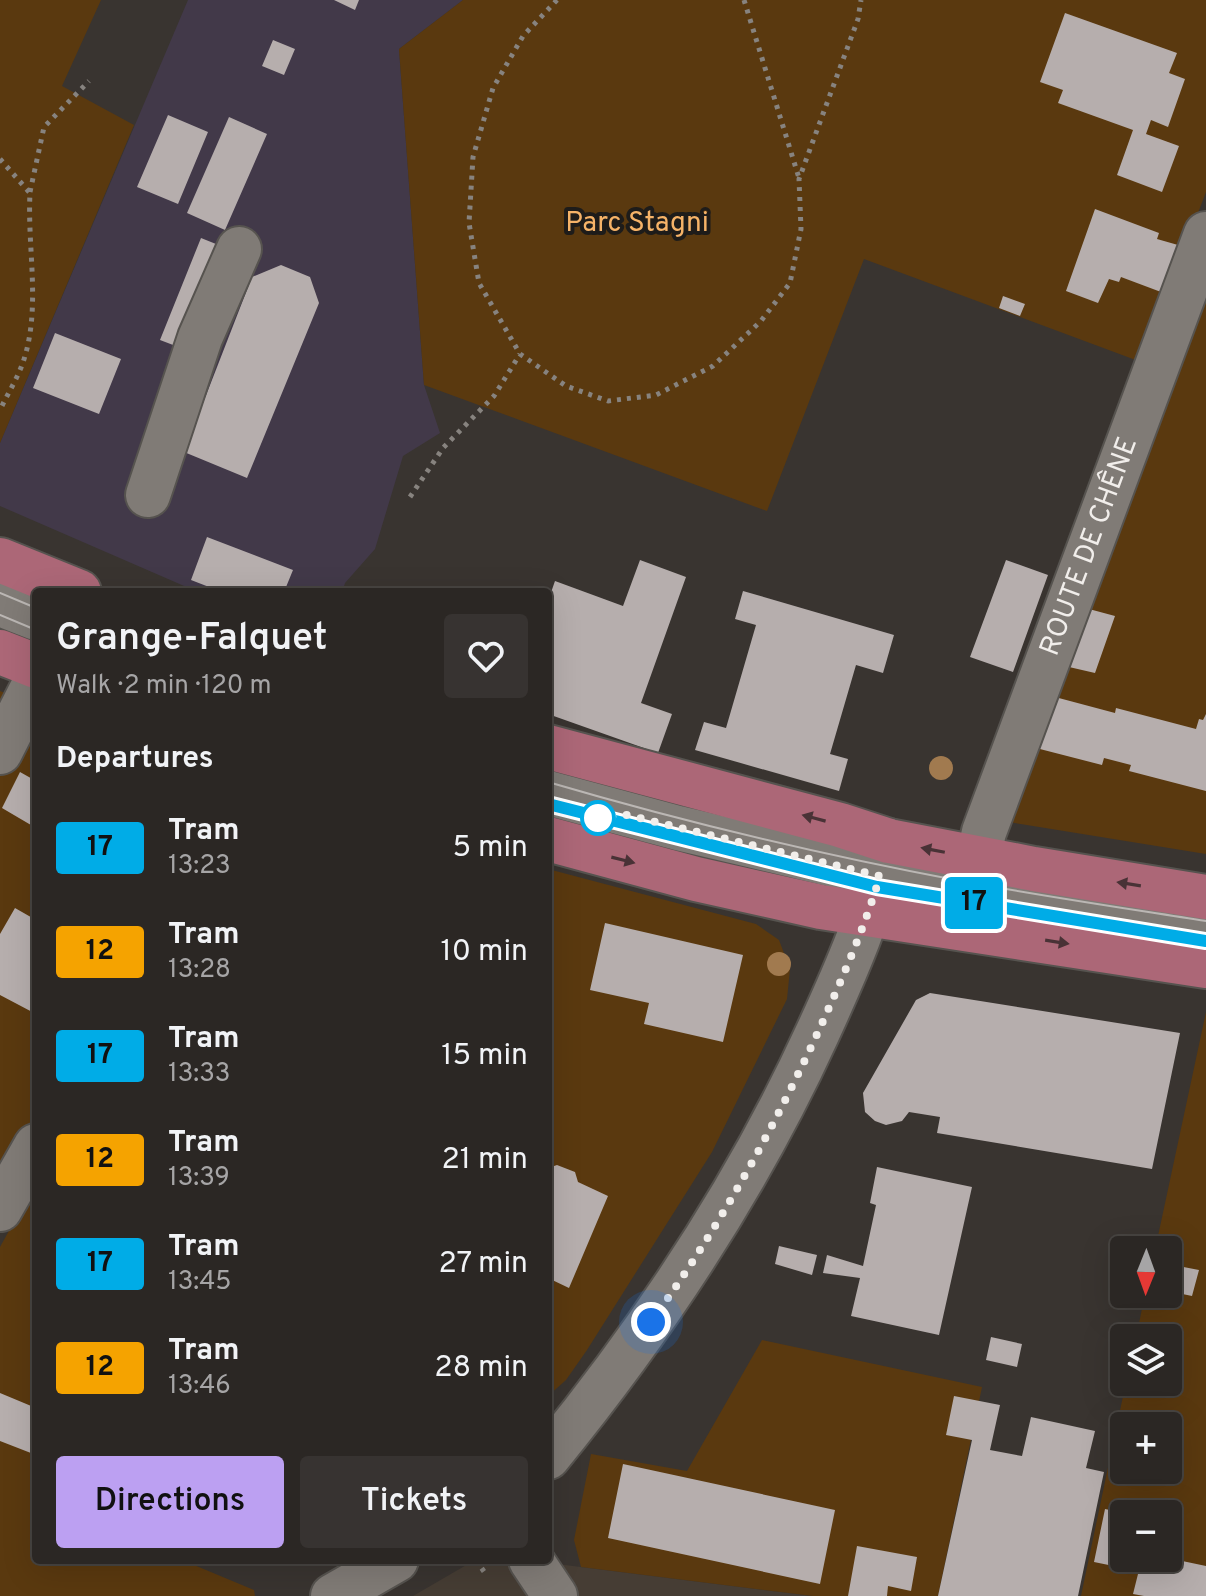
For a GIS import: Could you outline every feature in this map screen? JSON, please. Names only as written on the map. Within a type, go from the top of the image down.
[{"type":"main road","points":[[0,560],[69,588]]},
{"type":"main road","points":[[0,652],[32,664]]},
{"type":"main road","points":[[552,748],[827,821],[879,877],[1206,966]]},
{"type":"main road","points":[[552,840],[821,907],[879,877],[978,859],[1206,897]]},
{"type":"street","name":"ROUTE DE CHÊNE","points":[[978,859],[984,832],[1206,234]]},
{"type":"street","points":[[148,495],[200,338],[239,249]]},
{"type":"street","points":[[0,604],[32,616]]},
{"type":"street","points":[[0,752],[32,689]]},
{"type":"street","points":[[552,794],[879,877],[1206,931]]},
{"type":"street","points":[[552,1452],[670,1297],[731,1202],[785,1103],[879,877]]},
{"type":"street","points":[[0,1209],[32,1153]]},
{"type":"street","points":[[333,1596],[389,1564]]},
{"type":"street","points":[[534,1564],[555,1596]]},
{"type":"path","points":[[557,0],[523,36],[493,88],[473,157],[469,223],[479,283],[520,354],[566,386],[608,401],[656,395],[713,366],[761,321],[790,283],[801,229],[799,179],[744,0]]},
{"type":"path","points":[[799,179],[858,19],[861,0]]},
{"type":"path","points":[[0,410],[22,365],[32,314],[28,228],[30,193],[44,127],[89,81]]},
{"type":"path","points":[[0,159],[30,193]]},
{"type":"path","points":[[410,497],[443,448],[494,396],[520,354]]},
{"type":"shaded area","points":[[188,0],[463,0],[399,49],[424,385],[440,433],[403,456],[375,549],[343,588],[189,588],[0,506],[0,443]]},
{"type":"shaded area","points":[[552,1563],[813,1596],[413,1596],[468,1564]]},
{"type":"green space","points":[[0,0],[101,0],[62,86],[134,125],[0,443]]},
{"type":"green space","name":"Parc Stagni","points":[[463,0],[1206,0],[1206,192],[1141,362],[864,259],[767,511],[424,385],[399,49]]},
{"type":"green space","points":[[1206,294],[1206,854],[1009,822]]},
{"type":"green space","points":[[0,691],[5,693],[10,715],[32,715],[32,1120],[0,1178]]},
{"type":"green space","points":[[552,870],[756,924],[779,940],[790,969],[787,999],[712,1152],[566,1380],[552,1392]]},
{"type":"green space","points":[[1206,1012],[1206,1596],[1081,1596],[1110,1458],[1110,1484],[1182,1484],[1182,1412],[1120,1412],[1123,1396],[1182,1396],[1182,1324],[1139,1324],[1142,1308],[1182,1308],[1182,1236],[1158,1236]]},
{"type":"green space","points":[[32,1189],[32,1564],[192,1564],[254,1590],[255,1596],[0,1596],[0,1247]]},
{"type":"green space","points":[[762,1340],[982,1387],[938,1596],[813,1596],[581,1567],[574,1540],[591,1454],[687,1471]]},
{"type":"building","points":[[334,0],[359,0],[355,10]]},
{"type":"building","points":[[1065,13],[1177,53],[1169,73],[1185,79],[1168,127],[1151,120],[1146,134],[1179,146],[1162,192],[1117,175],[1133,130],[1058,103],[1063,90],[1040,82]]},
{"type":"building","points":[[273,40],[295,49],[284,75],[262,66]]},
{"type":"building","points":[[168,115],[208,132],[178,204],[137,187]]},
{"type":"building","points":[[229,117],[267,134],[225,230],[187,213]]},
{"type":"building","points":[[1095,209],[1159,233],[1157,239],[1178,245],[1161,292],[1121,277],[1119,282],[1109,279],[1098,303],[1066,291]]},
{"type":"building","points":[[201,238],[221,246],[181,348],[160,340]]},
{"type":"building","points":[[281,265],[310,277],[319,303],[247,478],[184,452],[252,277]]},
{"type":"building","points":[[1003,296],[1025,304],[1020,316],[999,308]]},
{"type":"building","points":[[55,333],[121,359],[99,414],[33,388]]},
{"type":"building","points":[[207,537],[293,570],[286,588],[212,588],[191,580]]},
{"type":"building","points":[[640,560],[686,577],[641,703],[672,714],[658,753],[552,715],[552,590],[555,581],[623,606]]},
{"type":"building","points":[[1006,560],[1048,575],[1013,672],[970,657]]},
{"type":"building","points":[[743,591],[894,635],[883,673],[856,665],[830,754],[848,759],[839,791],[695,750],[704,722],[726,728],[756,625],[735,619]]},
{"type":"building","points":[[1089,609],[1115,616],[1095,673],[1069,667]]},
{"type":"building","points":[[1055,697],[1115,713],[1116,708],[1196,729],[1199,719],[1203,720],[1206,714],[1206,791],[1129,771],[1131,765],[1104,758],[1102,765],[1036,748]]},
{"type":"building","points":[[20,772],[32,779],[32,826],[2,808]]},
{"type":"building","points":[[15,908],[32,918],[32,1012],[0,995],[0,934]]},
{"type":"building","points":[[605,923],[743,955],[723,1042],[644,1024],[649,1003],[590,990]]},
{"type":"building","points":[[930,993],[1180,1033],[1152,1169],[937,1133],[940,1117],[909,1112],[902,1121],[886,1125],[875,1121],[865,1112],[863,1093],[916,1000]]},
{"type":"building","points":[[557,1165],[575,1172],[578,1182],[608,1196],[569,1288],[552,1280],[552,1167]]},
{"type":"building","points":[[877,1167],[972,1187],[939,1335],[851,1316],[860,1278],[823,1273],[827,1255],[863,1266],[876,1205],[870,1203]]},
{"type":"building","points":[[779,1246],[817,1255],[812,1275],[775,1264]]},
{"type":"building","points":[[1182,1267],[1199,1270],[1192,1296],[1182,1294]]},
{"type":"building","points":[[991,1337],[1022,1344],[1017,1367],[986,1360]]},
{"type":"building","points":[[0,1393],[32,1406],[32,1453],[0,1441]]},
{"type":"building","points":[[954,1396],[1000,1405],[990,1450],[1022,1456],[1031,1417],[1095,1431],[1086,1468],[1104,1472],[1078,1596],[938,1596],[972,1440],[946,1435]]},
{"type":"building","points":[[623,1464],[835,1510],[820,1584],[608,1538]]},
{"type":"building","points":[[1105,1509],[1110,1510],[1110,1565],[1094,1562]]},
{"type":"building","points":[[857,1546],[917,1557],[911,1591],[888,1586],[887,1596],[848,1596]]},
{"type":"building","points":[[1182,1561],[1206,1566],[1206,1596],[1133,1594],[1138,1572],[1182,1572]]},
{"type":"tram line","points":[[0,593],[32,606]]},
{"type":"tram line","points":[[0,615],[32,628]]},
{"type":"tram line","points":[[552,783],[753,837],[857,860],[991,886],[1206,921]]},
{"type":"tram line","points":[[552,805],[877,887],[1206,941]]},
{"type":"tram line","name":"17","points":[[552,805],[877,887],[1206,941]]},
{"type":"route","points":[[598,818],[627,815],[880,876],[870,914],[847,969],[785,1103],[731,1202],[651,1322]]}]
